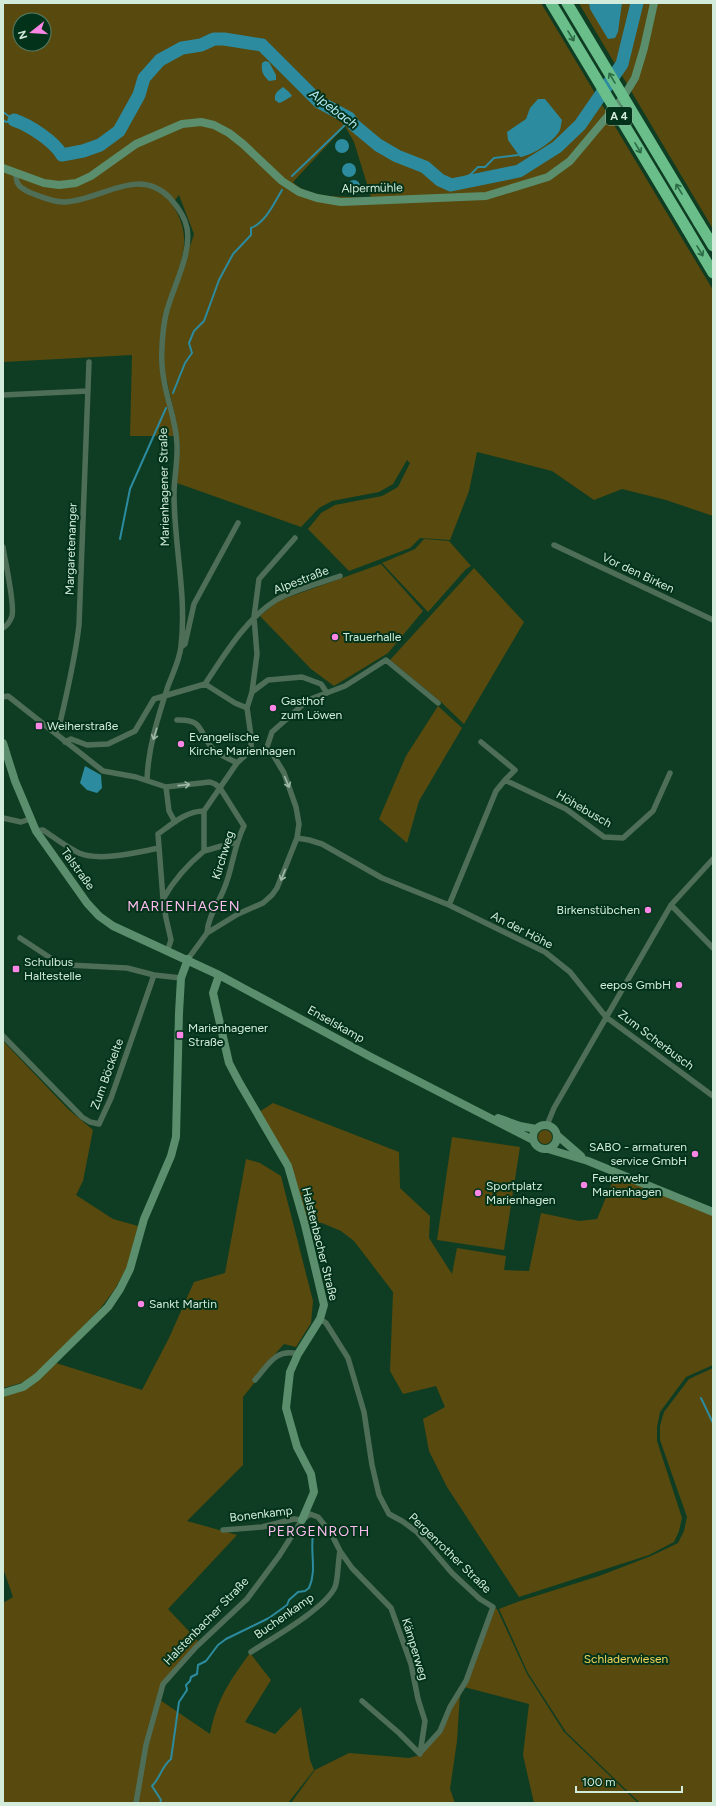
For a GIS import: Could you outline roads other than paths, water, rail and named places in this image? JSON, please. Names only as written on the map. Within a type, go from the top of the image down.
[{"type":"highway","name":"A 4","points":[[551,3],[713,273]]},
{"type":"highway","name":"A 4","points":[[567,3],[713,246]]},
{"type":"main road","name":"Alpermühle","points":[[3,168],[44,183],[59,185],[76,183],[92,176],[136,144],[182,124],[201,122],[214,125],[229,133],[243,144],[282,181],[299,192],[317,198],[341,202],[486,196],[548,177],[570,161],[622,99],[635,78],[644,48],[654,3]]},
{"type":"main road","name":"Talstraße","points":[[3,743],[30,819],[36,831],[87,903],[99,916],[114,926],[188,959]]},
{"type":"main road","name":"Enselskamp","points":[[188,959],[219,974],[378,1061],[533,1140],[538,1147],[588,1161],[713,1212]]},
{"type":"main road","points":[[3,1393],[23,1387],[37,1377],[108,1307],[120,1289],[130,1269],[146,1213],[171,1156],[176,1137],[177,1036],[181,978],[188,959]]},
{"type":"main road","name":"Halstenbacher Straße","points":[[219,974],[213,993],[229,1063],[238,1082],[288,1166],[305,1225],[324,1305],[320,1319],[298,1354],[290,1372],[286,1408],[297,1447],[311,1474],[314,1492],[302,1520]]},
{"type":"main road","name":"Enselskamp","points":[[473,1109],[520,1126],[536,1129]]},
{"type":"main road","name":"Enselskamp","points":[[547,1125],[552,1127],[558,1136],[588,1161]]},
{"type":"main road","points":[[533,1140],[536,1129],[540,1126],[547,1125]]},
{"type":"main road","points":[[548,1149],[555,1144],[558,1136]]},
{"type":"street","name":"Marienhagener Straße","points":[[16,174],[16,181],[20,188],[48,200],[63,202],[82,200],[121,186],[145,183],[162,190],[174,203],[182,215],[187,228],[188,245],[165,316],[162,365],[178,446],[174,494],[182,607],[181,647],[150,748],[147,780]]},
{"type":"street","name":"Margaretenanger","points":[[55,733],[59,727],[69,686],[76,651],[79,625],[89,362]]},
{"type":"street","points":[[3,395],[88,391]]},
{"type":"street","name":"Marienhagener Straße","points":[[181,647],[186,644],[194,604],[238,523]]},
{"type":"street","points":[[204,851],[204,810],[237,764],[251,750],[251,736],[247,708],[252,692],[257,654],[254,617],[259,579],[295,538]]},
{"type":"street","name":"Vor den Birken","points":[[554,545],[713,620]]},
{"type":"street","points":[[3,546],[12,605],[10,620],[8,625],[3,628]]},
{"type":"street","name":"Alpestraße","points":[[205,684],[236,639],[254,617],[277,599],[340,576]]},
{"type":"street","points":[[266,750],[272,732],[308,700],[356,680],[386,660],[438,703]]},
{"type":"street","points":[[252,692],[268,680],[302,677],[320,684],[327,693]]},
{"type":"street","points":[[65,742],[71,739],[87,745],[108,744],[135,731],[154,699],[205,684],[235,703],[247,708]]},
{"type":"street","points":[[3,697],[8,696],[103,771],[147,780],[166,787],[210,782],[220,788]]},
{"type":"street","points":[[177,720],[186,720],[199,725],[213,749],[237,764]]},
{"type":"street","points":[[449,906],[496,791],[515,770],[481,742]]},
{"type":"street","points":[[188,959],[207,933],[238,914],[263,903],[272,895],[277,888],[297,838],[299,824],[290,790],[272,753],[266,750],[251,750]]},
{"type":"street","name":"Höhebusch","points":[[505,780],[566,809],[604,836],[623,838],[653,811],[670,773]]},
{"type":"street","points":[[166,787],[169,811],[175,822]]},
{"type":"street","name":"Kirchweg","points":[[207,933],[208,925],[225,888],[236,842],[244,826],[220,788]]},
{"type":"street","points":[[168,949],[171,940],[163,899],[158,834],[194,811],[204,810]]},
{"type":"street","points":[[3,818],[21,822],[30,819]]},
{"type":"street","points":[[36,831],[43,830],[65,846],[85,855],[115,856],[159,848]]},
{"type":"street","name":"An der Höhe","points":[[297,838],[322,844],[382,878],[449,906],[545,952],[570,972],[606,1017]]},
{"type":"street","points":[[163,899],[172,884],[190,863],[204,851],[236,842]]},
{"type":"street","points":[[547,1125],[554,1108],[671,905],[713,859]]},
{"type":"street","points":[[671,905],[713,948]]},
{"type":"street","points":[[20,938],[52,959],[68,964],[127,968],[154,975],[181,978]]},
{"type":"street","name":"Zum Böckelte","points":[[3,1036],[82,1117],[90,1122],[99,1124],[111,1098],[154,975]]},
{"type":"street","name":"Zum Scherbusch","points":[[606,1017],[713,1096]]},
{"type":"street","name":"Pergenrother Straße","points":[[320,1319],[326,1323],[348,1358],[364,1412],[372,1465],[379,1495],[389,1514],[417,1532],[452,1573],[480,1599],[493,1607],[466,1681],[450,1707],[440,1731],[420,1754]]},
{"type":"street","points":[[255,1380],[277,1356],[283,1352],[298,1354]]},
{"type":"street","name":"Kämperweg","points":[[302,1520],[310,1514],[318,1517],[331,1533],[340,1551],[352,1568],[391,1608],[411,1664],[418,1699],[425,1721],[420,1754]]},
{"type":"street","name":"Bonenkamp","points":[[223,1530],[262,1527],[294,1519],[302,1520]]},
{"type":"street","name":"Halstenbacher Straße","points":[[136,1803],[146,1745],[163,1684],[196,1647],[247,1599],[279,1556],[302,1520]]},
{"type":"street","name":"Buchenkamp","points":[[250,1652],[298,1622],[323,1603],[336,1587],[340,1551]]},
{"type":"street","points":[[362,1701],[399,1732],[420,1754]]},
{"type":"water","points":[[589,3],[622,3],[618,32],[615,38],[608,39],[590,9]]},
{"type":"water","points":[[265,61],[269,62],[276,75],[276,80],[269,81],[264,75],[262,71],[262,63]]},
{"type":"water","points":[[283,87],[292,96],[279,103],[275,100],[275,96]]},
{"type":"water","points":[[538,99],[545,99],[562,120],[560,130],[548,143],[530,154],[520,157],[508,140],[507,132],[526,119],[530,108]]},
{"type":"water","points":[[339,139],[345,139],[349,143],[349,149],[345,153],[339,153],[335,149],[335,143]]},
{"type":"water","points":[[346,163],[352,163],[356,167],[356,173],[352,177],[346,177],[342,173],[342,167]]},
{"type":"water","points":[[352,180],[356,180],[360,186],[356,192],[352,192],[348,188],[348,184]]},
{"type":"water","points":[[85,766],[101,775],[102,788],[97,793],[87,790],[80,783]]},
{"type":"waterway","name":"Alpebach","points":[[14,120],[41,134],[53,144],[62,155],[83,151],[100,145],[119,131],[139,95],[144,78],[160,60],[182,48],[201,45],[214,39],[224,39],[262,45],[319,102],[349,118],[354,125],[378,145],[397,156],[425,167],[440,180],[451,185],[519,171],[557,147],[580,125],[622,64],[637,3]]},
{"type":"waterway","name":"Alpebach","points":[[3,112],[14,120]]},
{"type":"waterway","points":[[3,120],[6,122],[14,120]]},
{"type":"waterway","points":[[292,176],[346,124],[352,122]]},
{"type":"waterway","points":[[459,183],[478,167],[485,167],[494,158],[518,155]]},
{"type":"waterway","points":[[173,393],[185,363],[192,353],[189,343],[194,331],[204,321],[219,280],[233,254],[251,235],[251,228],[265,217],[282,190]]},
{"type":"waterway","points":[[120,539],[130,489],[166,408]]},
{"type":"waterway","points":[[701,1398],[713,1423]]},
{"type":"waterway","points":[[160,1803],[161,1800],[152,1786],[165,1765],[171,1759],[179,1702],[187,1690],[186,1685],[190,1681],[191,1677],[197,1674],[198,1665],[206,1661],[218,1645],[226,1639],[269,1618],[287,1605],[289,1600],[298,1592],[305,1591],[309,1588],[313,1575],[313,1535]]},
{"type":"place","name":"Trauerhalle","points":[[335,637]]},
{"type":"place","name":"Gasthof zum Löwen","points":[[273,708]]},
{"type":"place","name":"Weiherstraße","points":[[39,726]]},
{"type":"place","name":"Evangelische Kirche Marienhagen","points":[[181,744]]},
{"type":"place","name":"Birkenstübchen","points":[[648,910]]},
{"type":"place","name":"Schulbus Haltestelle","points":[[16,969]]},
{"type":"place","name":"eepos GmbH","points":[[679,985]]},
{"type":"place","name":"Marienhagener Straße","points":[[180,1035]]},
{"type":"place","name":"SABO - armaturen service GmbH","points":[[695,1154]]},
{"type":"place","name":"Feuerwehr Marienhagen","points":[[584,1185]]},
{"type":"place","name":"Sportplatz Marienhagen","points":[[478,1193]]},
{"type":"place","name":"Sankt Martin","points":[[141,1304]]},
{"type":"district","name":"MARIENHAGEN","points":[[184,906]]},
{"type":"district","name":"PERGENROTH","points":[[319,1531]]},
{"type":"park label","name":"Schladerwiesen","points":[[626,1659]]}]
